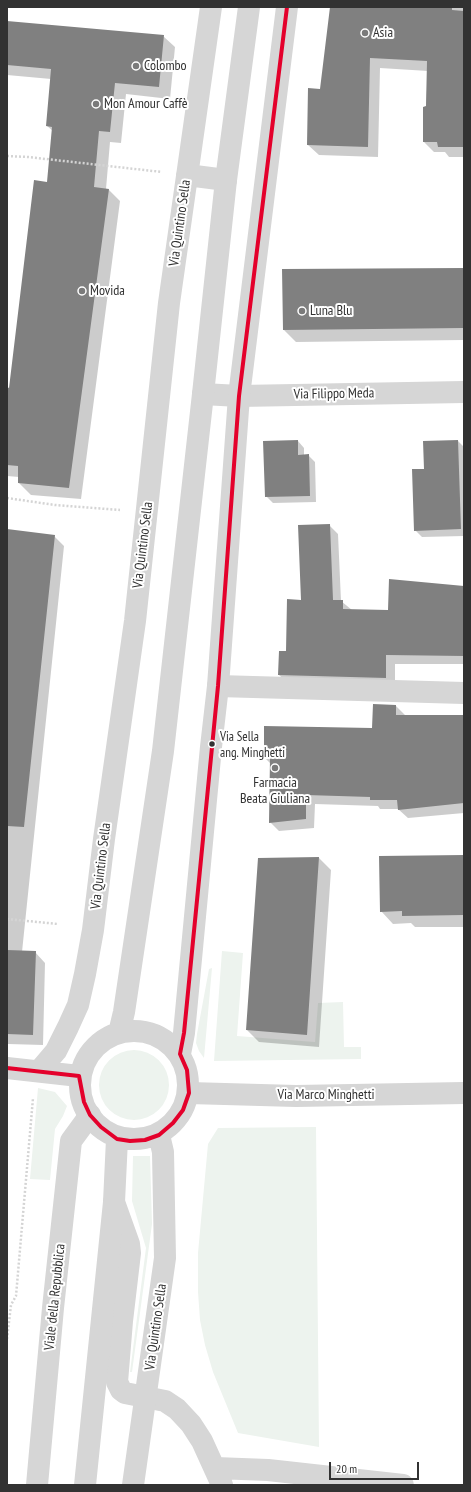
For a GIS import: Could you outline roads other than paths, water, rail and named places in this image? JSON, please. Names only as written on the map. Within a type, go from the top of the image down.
[{"type":"street","name":"Via Quintino Sella","points":[[39,1071],[56,1051],[78,1006],[93,930],[104,839],[135,621],[169,303],[211,7]]},
{"type":"street","points":[[119,1033],[124,1012],[163,751],[226,180],[249,7]]},
{"type":"street","points":[[180,1054],[184,1033],[210,747],[218,686],[239,396],[287,7]]},
{"type":"street","points":[[187,175],[226,180]]},
{"type":"street","name":"Via Filippo Meda","points":[[203,394],[239,396],[464,392]]},
{"type":"street","points":[[218,686],[464,693]]},
{"type":"street","points":[[136,1031],[153,1034],[168,1042],[180,1054],[187,1070],[189,1093],[182,1110],[173,1123],[159,1135],[146,1140],[130,1141],[117,1139],[101,1127],[90,1115],[80,1090],[79,1076],[85,1061],[95,1048],[107,1039],[119,1033],[136,1031]]},
{"type":"street","points":[[7,1068],[79,1076]]},
{"type":"street","name":"Via Marco Minghetti","points":[[189,1093],[296,1096],[464,1093]]},
{"type":"street","name":"Viale della Repubblica","points":[[37,1485],[53,1308],[71,1142],[90,1115]]},
{"type":"street","name":"Via Quintino Sella","points":[[146,1397],[165,1258],[163,1152],[159,1135]]},
{"type":"street","points":[[85,1485],[114,1202],[117,1139]]},
{"type":"street","points":[[114,1202],[129,1244],[130,1253],[117,1382],[125,1394],[165,1401],[177,1409],[191,1424],[202,1441],[218,1476],[268,1470],[403,1485]]},
{"type":"street","points":[[133,1485],[146,1397]]},
{"type":"place","name":"Asia","points":[[365,33]]},
{"type":"place","name":"Colombo","points":[[136,66]]},
{"type":"place","name":"Mon Amour Caffè","points":[[96,104]]},
{"type":"place","name":"Movida","points":[[82,291]]},
{"type":"place","name":"Luna Blu","points":[[302,311]]},
{"type":"place","name":"Via Sella ang. Minghetti","points":[[212,744]]},
{"type":"place","name":"Farmacia Beata Giuliana","points":[[275,768]]}]
